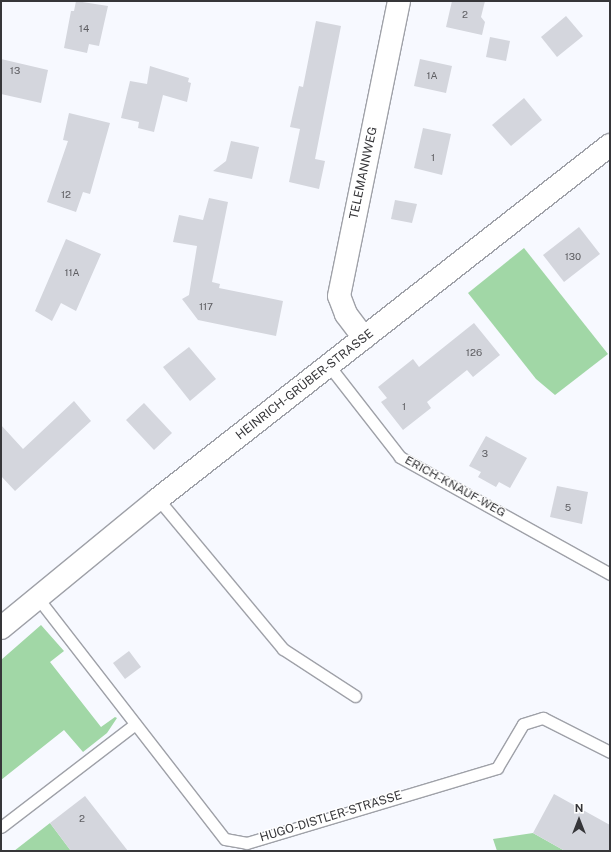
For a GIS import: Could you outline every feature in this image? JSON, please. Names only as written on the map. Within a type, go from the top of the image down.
[{"type":"street","name":"TELEMANNWEG","points":[[364,338],[346,314],[339,296],[399,1]]},
{"type":"street","name":"HEINRICH-GRÜBER-STRASSE","points":[[1,628],[158,499],[330,367],[364,338],[610,144]]},
{"type":"lane","name":"ERICH-KNAUF-WEG","points":[[330,367],[400,457],[610,574]]},
{"type":"lane","points":[[158,499],[283,649],[355,696]]},
{"type":"lane","name":"HUGO-DISTLER-STRASSE","points":[[37,597],[225,838],[247,842],[497,768],[523,724],[543,718],[610,752]]},
{"type":"lane","points":[[1,827],[135,724]]},
{"type":"green space","points":[[524,248],[608,354],[555,395],[536,379],[468,293]]},
{"type":"green space","points":[[41,625],[64,651],[50,662],[101,727],[115,717],[117,718],[107,733],[83,752],[64,730],[1,780],[1,660]]},
{"type":"green space","points":[[50,823],[71,851],[14,851]]},
{"type":"green space","points":[[533,833],[565,851],[497,851],[493,839]]},
{"type":"building","points":[[76,1],[108,6],[99,46],[89,44],[87,53],[64,48],[71,11],[74,11]]},
{"type":"building","points":[[452,1],[485,1],[481,17],[485,22],[482,35],[446,27]]},
{"type":"building","points":[[566,16],[583,36],[557,57],[541,37]]},
{"type":"building","points":[[316,21],[341,26],[315,159],[325,161],[319,189],[289,182],[300,129],[290,127],[299,86],[303,87]]},
{"type":"building","points":[[490,37],[510,41],[506,61],[486,57]]},
{"type":"building","points":[[1,59],[48,70],[41,103],[1,94]]},
{"type":"building","points":[[420,59],[452,66],[446,93],[414,86]]},
{"type":"building","points":[[150,66],[189,78],[188,82],[191,83],[187,102],[163,95],[154,132],[138,128],[139,122],[121,118],[130,81],[147,84]]},
{"type":"building","points":[[524,98],[542,120],[511,146],[492,125]]},
{"type":"building","points":[[69,113],[110,123],[90,194],[83,192],[76,212],[47,202],[68,141],[63,140]]},
{"type":"building","points":[[423,128],[451,134],[442,175],[414,168]]},
{"type":"building","points":[[231,141],[259,147],[252,179],[213,171],[226,161]]},
{"type":"building","points":[[209,198],[228,202],[212,282],[220,284],[219,288],[283,301],[276,336],[198,320],[182,299],[189,295],[197,246],[173,242],[179,215],[203,220]]},
{"type":"building","points":[[395,200],[417,204],[412,223],[391,219]]},
{"type":"building","points":[[579,227],[600,254],[564,282],[543,255]]},
{"type":"building","points":[[66,239],[101,254],[76,311],[61,303],[52,321],[35,311]]},
{"type":"building","points":[[474,323],[500,355],[473,377],[467,370],[427,402],[431,408],[403,430],[381,402],[387,398],[378,387],[413,359],[419,367]]},
{"type":"building","points":[[189,347],[216,379],[190,401],[163,367]]},
{"type":"building","points":[[74,401],[91,421],[15,491],[1,476],[1,425],[23,449]]},
{"type":"building","points":[[144,403],[172,433],[154,450],[126,420]]},
{"type":"building","points":[[486,436],[527,458],[510,488],[499,482],[496,487],[478,477],[481,472],[469,466]]},
{"type":"building","points":[[557,486],[588,492],[582,524],[550,517]]},
{"type":"building","points":[[129,651],[141,667],[125,679],[113,663]]},
{"type":"building","points":[[554,794],[610,825],[610,851],[565,851],[533,833]]},
{"type":"building","points":[[85,796],[128,851],[71,851],[50,823]]}]
